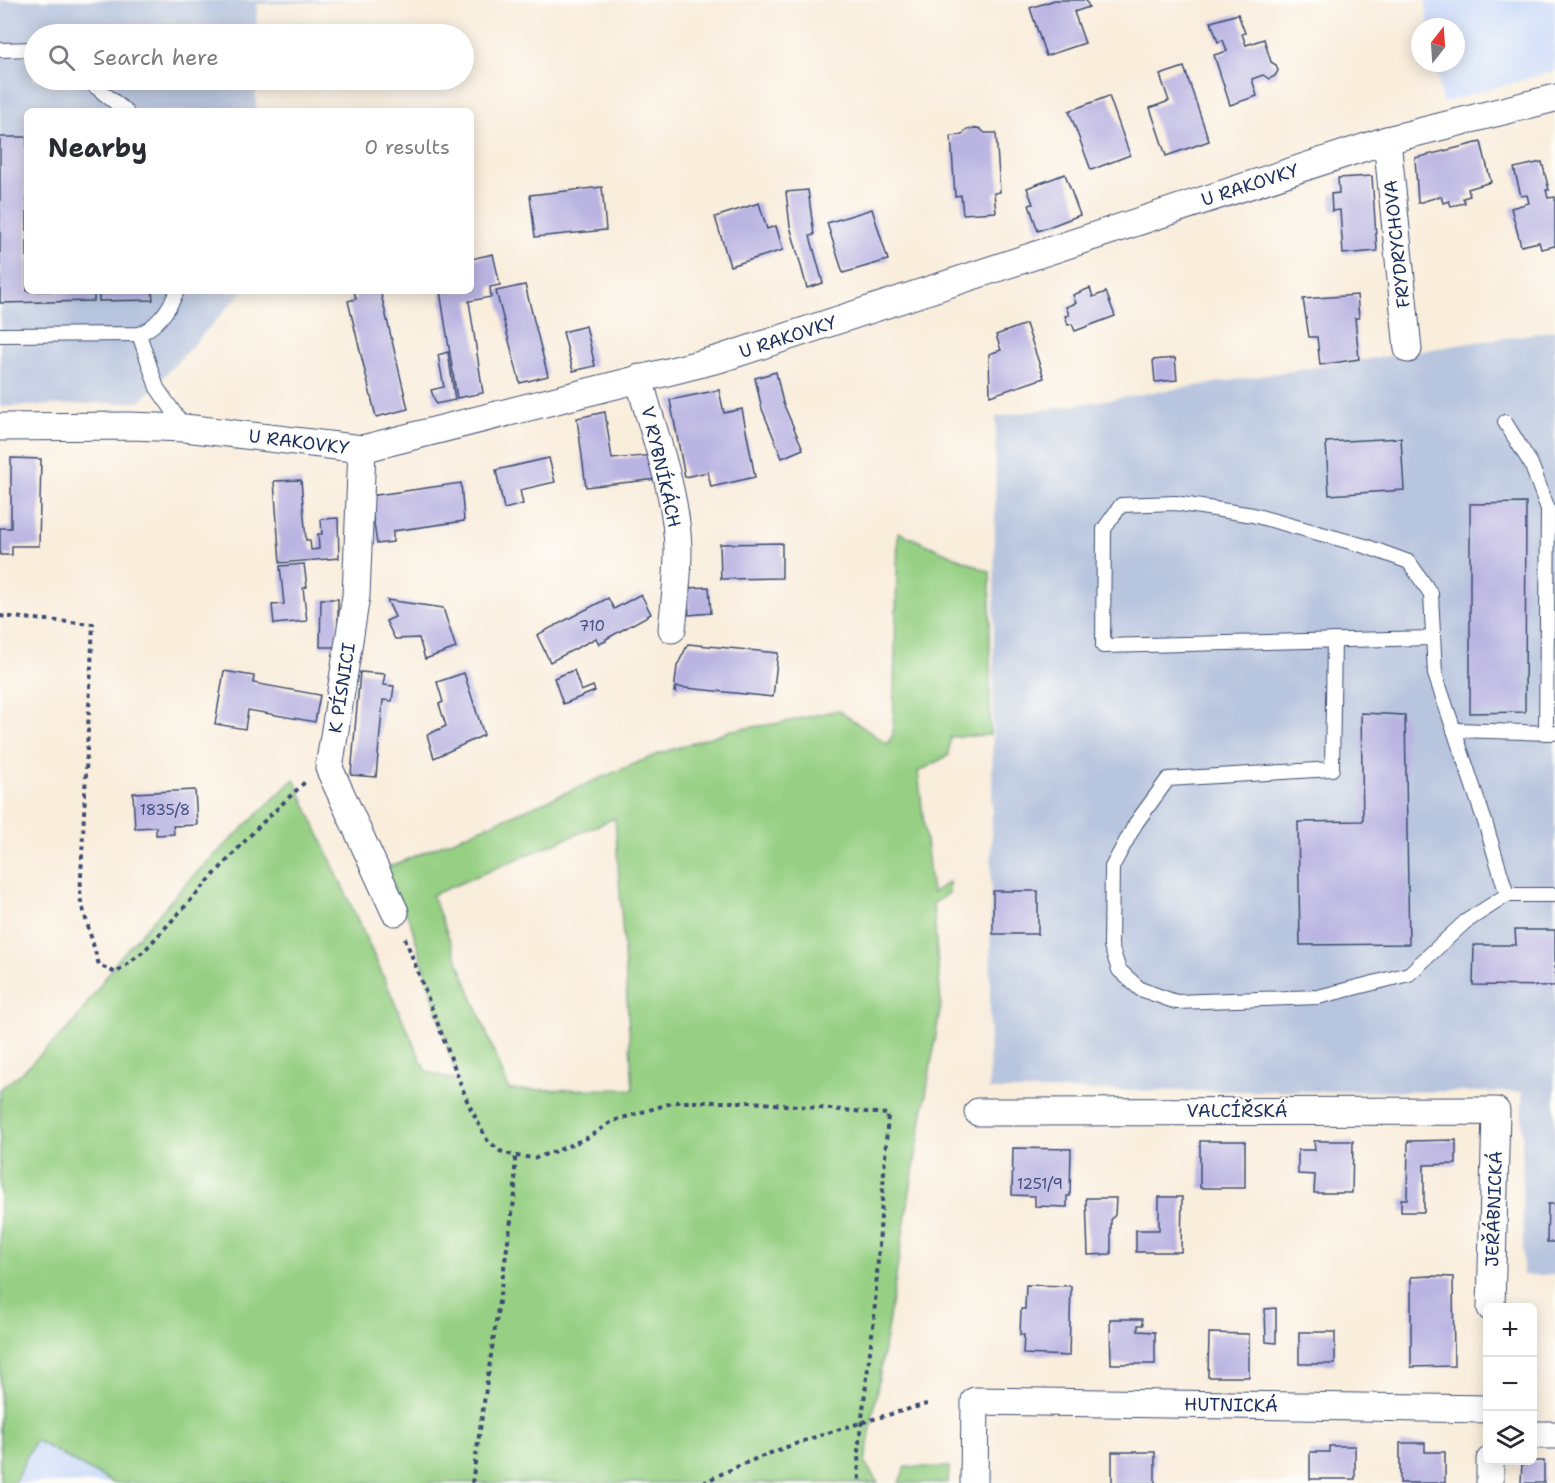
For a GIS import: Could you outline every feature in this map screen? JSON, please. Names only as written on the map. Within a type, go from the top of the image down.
[{"type":"street","name":"U RAKOVKY","points":[[0,427],[185,428],[362,449],[719,359],[1387,140],[1555,98]]},
{"type":"street","name":"FRYDRYCHOVA","points":[[1387,140],[1408,349]]},
{"type":"street","name":"V RYBNÍKÁCH","points":[[639,378],[663,459],[674,512],[678,548],[672,629]]},
{"type":"street","name":"K PÍSNICI","points":[[362,449],[356,596],[329,768],[395,912]]},
{"type":"street","name":"VALCÍŘSKÁ","points":[[978,1112],[1496,1111]]},
{"type":"street","name":"JEŘÁBNICKÁ","points":[[1491,1303],[1496,1111]]},
{"type":"street","name":"HUTNICKÁ","points":[[974,1483],[975,1401],[1483,1409]]},
{"type":"street","points":[[1537,1435],[1555,1435]]},
{"type":"street","points":[[1490,1465],[1490,1483]]},
{"type":"lane","points":[[0,50],[24,50]]},
{"type":"lane","points":[[100,90],[122,108]]},
{"type":"lane","points":[[0,335],[139,334],[159,322],[175,294]]},
{"type":"lane","points":[[139,334],[158,388],[185,428]]},
{"type":"lane","points":[[1454,730],[1550,733],[1548,509],[1532,464],[1505,422]]},
{"type":"lane","points":[[1433,638],[1102,646],[1104,529],[1120,505],[1175,503],[1253,514],[1365,546],[1409,562],[1431,594],[1435,674],[1507,895]]},
{"type":"lane","points":[[1334,640],[1332,769],[1168,779],[1136,823],[1112,867],[1111,946],[1119,970],[1140,989],[1176,1002],[1318,997],[1409,974],[1465,922],[1507,895],[1555,895]]},
{"type":"path","points":[[0,616],[93,624],[80,898],[99,965],[116,973],[144,951],[257,828],[331,757]]},
{"type":"path","points":[[395,912],[468,1103],[487,1140],[500,1151],[515,1156],[536,1158],[587,1138],[613,1121],[675,1102],[751,1102],[888,1114],[874,1318],[858,1451],[859,1483]]},
{"type":"path","points":[[472,1483],[515,1194],[515,1156]]},
{"type":"path","points":[[703,1483],[732,1468],[819,1436],[927,1404]]},
{"type":"shaded area","points":[[0,0],[356,0],[257,4],[256,24],[24,24],[24,90],[256,90],[256,108],[24,108],[24,294],[240,294],[140,402],[0,407]]},
{"type":"shaded area","points":[[1425,0],[1555,0],[1555,71],[1442,103],[1437,72],[1465,72],[1465,18],[1428,18]]},
{"type":"shaded area","points":[[1555,330],[1555,1275],[1523,1275],[1522,1092],[989,1090],[996,417]]},
{"type":"shaded area","points":[[34,1440],[113,1483],[14,1483]]},
{"type":"green space","points":[[898,532],[990,572],[990,735],[950,737],[949,755],[918,772],[932,893],[949,882],[949,893],[933,904],[941,1004],[865,1463],[878,1483],[113,1483],[35,1440],[14,1483],[0,1483],[0,1089],[21,1073],[73,1024],[120,957],[192,877],[294,779],[426,1071],[458,1081],[411,924],[384,869],[658,754],[732,730],[780,723],[838,710],[887,744],[893,735]],"holes":[[[615,818],[633,1089],[509,1090],[432,895]]]},
{"type":"green space","points":[[905,1467],[949,1467],[948,1483],[899,1483]]},
{"type":"building","points":[[1055,0],[1086,0],[1089,7],[1074,12],[1085,43],[1046,56],[1030,8]]},
{"type":"building","points":[[1238,14],[1245,33],[1242,34],[1246,45],[1264,39],[1271,62],[1276,65],[1278,71],[1269,79],[1263,75],[1252,79],[1257,96],[1230,105],[1214,55],[1227,51],[1223,40],[1218,42],[1211,22]]},
{"type":"building","points":[[1184,67],[1209,141],[1166,156],[1150,108],[1169,101],[1160,75]]},
{"type":"building","points":[[1109,96],[1130,155],[1091,170],[1069,111]]},
{"type":"building","points":[[979,128],[985,133],[996,133],[1000,192],[994,193],[996,212],[963,214],[961,195],[955,196],[951,136],[962,135],[967,129]]},
{"type":"building","points":[[0,137],[24,137],[24,294],[94,294],[94,301],[0,303]]},
{"type":"building","points":[[1481,142],[1491,182],[1468,189],[1470,196],[1463,198],[1465,203],[1451,206],[1449,201],[1443,203],[1441,196],[1418,203],[1415,158]]},
{"type":"building","points":[[1542,162],[1549,190],[1546,190],[1548,198],[1555,197],[1555,246],[1541,249],[1539,242],[1521,246],[1511,208],[1529,203],[1527,195],[1521,196],[1514,168]]},
{"type":"building","points":[[1065,174],[1080,215],[1038,231],[1029,205],[1033,204],[1027,188]]},
{"type":"building","points":[[1372,176],[1377,251],[1343,254],[1340,210],[1332,211],[1331,194],[1339,193],[1338,178]]},
{"type":"building","points":[[602,187],[606,230],[535,237],[530,195]]},
{"type":"building","points":[[808,190],[814,235],[810,236],[823,283],[807,288],[790,226],[786,192]]},
{"type":"building","points":[[759,203],[767,229],[776,226],[783,250],[730,266],[715,217]]},
{"type":"building","points":[[872,209],[888,260],[843,273],[827,223]]},
{"type":"building","points":[[493,254],[500,285],[490,287],[491,297],[469,301],[483,393],[457,398],[440,294],[474,294],[474,258]]},
{"type":"building","points":[[525,285],[548,376],[520,383],[496,291]]},
{"type":"building","points":[[1090,288],[1093,297],[1106,292],[1115,316],[1075,331],[1072,324],[1068,325],[1065,316],[1069,315],[1066,307],[1076,303],[1073,295]]},
{"type":"building","points":[[99,294],[152,294],[153,300],[99,301]]},
{"type":"building","points":[[355,294],[381,294],[408,409],[376,417],[348,301],[356,299]]},
{"type":"building","points":[[1357,295],[1359,318],[1355,318],[1359,359],[1320,365],[1317,337],[1309,337],[1303,299]]},
{"type":"building","points":[[1026,324],[1044,378],[990,396],[989,354],[1001,350],[996,335]]},
{"type":"building","points":[[586,326],[595,366],[573,371],[563,332]]},
{"type":"building","points":[[448,352],[455,400],[436,404],[431,390],[444,387],[438,355]]},
{"type":"building","points":[[1175,358],[1177,380],[1155,382],[1153,360]]},
{"type":"building","points":[[776,372],[783,403],[803,449],[782,458],[762,409],[755,378]]},
{"type":"building","points":[[719,390],[724,413],[742,409],[755,477],[711,487],[708,472],[685,477],[670,400]]},
{"type":"building","points":[[605,412],[612,459],[654,455],[657,479],[586,487],[577,418]]},
{"type":"building","points":[[1401,438],[1404,490],[1329,495],[1326,442]]},
{"type":"building","points":[[11,458],[41,459],[39,546],[12,546],[12,555],[0,555],[0,528],[11,528]]},
{"type":"building","points":[[549,458],[555,482],[520,490],[523,504],[504,509],[496,470]]},
{"type":"building","points":[[301,480],[306,540],[310,540],[311,550],[319,549],[318,534],[322,534],[321,519],[338,518],[339,558],[280,563],[274,481]]},
{"type":"building","points":[[461,483],[464,521],[393,531],[393,542],[377,544],[370,496]]},
{"type":"building","points":[[1526,503],[1525,712],[1470,713],[1470,504]]},
{"type":"building","points":[[782,543],[782,578],[721,579],[720,544]]},
{"type":"building","points":[[304,564],[307,587],[303,588],[307,621],[274,624],[272,605],[284,604],[280,566]]},
{"type":"building","points":[[709,587],[711,613],[689,615],[687,588]]},
{"type":"building","points":[[641,594],[651,614],[606,641],[599,644],[596,638],[550,662],[537,635],[608,598],[614,609]]},
{"type":"building","points":[[321,599],[338,599],[338,647],[320,647]]},
{"type":"building","points":[[387,600],[443,608],[456,648],[425,659],[419,638],[395,639],[386,621],[395,617]]},
{"type":"building","points":[[688,644],[778,653],[773,697],[677,687],[674,692],[677,666]]},
{"type":"building","points":[[574,670],[581,691],[593,686],[595,691],[563,704],[554,678]]},
{"type":"building","points":[[224,671],[254,676],[253,683],[320,695],[315,722],[248,710],[245,729],[215,724]]},
{"type":"building","points":[[360,672],[385,674],[383,685],[394,686],[392,701],[383,700],[376,777],[351,775]]},
{"type":"building","points":[[464,673],[484,735],[434,758],[427,735],[446,726],[439,704],[443,702],[437,682]]},
{"type":"building","points":[[1361,713],[1405,715],[1409,944],[1300,945],[1298,822],[1363,821]]},
{"type":"building","points":[[195,790],[197,825],[173,826],[174,834],[156,835],[156,827],[135,828],[133,793]]},
{"type":"building","points":[[993,891],[1038,891],[1038,934],[993,934]]},
{"type":"building","points":[[1515,930],[1555,930],[1555,986],[1473,985],[1474,945],[1516,945]]},
{"type":"building","points":[[1456,1140],[1456,1164],[1424,1165],[1424,1212],[1401,1212],[1401,1199],[1407,1199],[1408,1141]]},
{"type":"building","points":[[1200,1141],[1245,1141],[1245,1188],[1200,1188]]},
{"type":"building","points":[[1314,1141],[1353,1141],[1352,1193],[1314,1193],[1315,1175],[1298,1174],[1298,1150],[1315,1150]]},
{"type":"building","points":[[1013,1148],[1071,1149],[1070,1196],[1067,1196],[1067,1207],[1035,1206],[1035,1196],[1012,1195]]},
{"type":"building","points":[[1159,1197],[1182,1197],[1181,1252],[1136,1252],[1136,1230],[1159,1230]]},
{"type":"building","points":[[1086,1198],[1116,1198],[1115,1215],[1111,1220],[1111,1254],[1088,1255]]},
{"type":"building","points":[[1548,1204],[1555,1204],[1555,1242],[1547,1242]]},
{"type":"building","points":[[1411,1277],[1453,1277],[1454,1366],[1411,1367]]},
{"type":"building","points":[[1026,1285],[1071,1286],[1069,1356],[1023,1354],[1024,1335],[1020,1335],[1021,1309],[1025,1309]]},
{"type":"building","points":[[1276,1308],[1276,1343],[1266,1342],[1265,1309]]},
{"type":"building","points":[[1110,1319],[1142,1319],[1143,1325],[1138,1325],[1138,1331],[1155,1332],[1155,1364],[1111,1364]]},
{"type":"building","points":[[1299,1332],[1335,1332],[1335,1364],[1299,1364]]},
{"type":"building","points":[[1209,1333],[1249,1334],[1249,1377],[1208,1377]]},
{"type":"building","points":[[1400,1443],[1425,1443],[1425,1452],[1445,1452],[1445,1483],[1400,1483]]},
{"type":"building","points":[[1329,1446],[1355,1446],[1355,1479],[1310,1479],[1310,1452],[1329,1452]]},
{"type":"building","points":[[1112,1452],[1155,1452],[1155,1483],[1112,1483]]},
{"type":"building","points":[[1537,1461],[1544,1461],[1544,1483],[1521,1483],[1522,1465],[1537,1465]]}]
